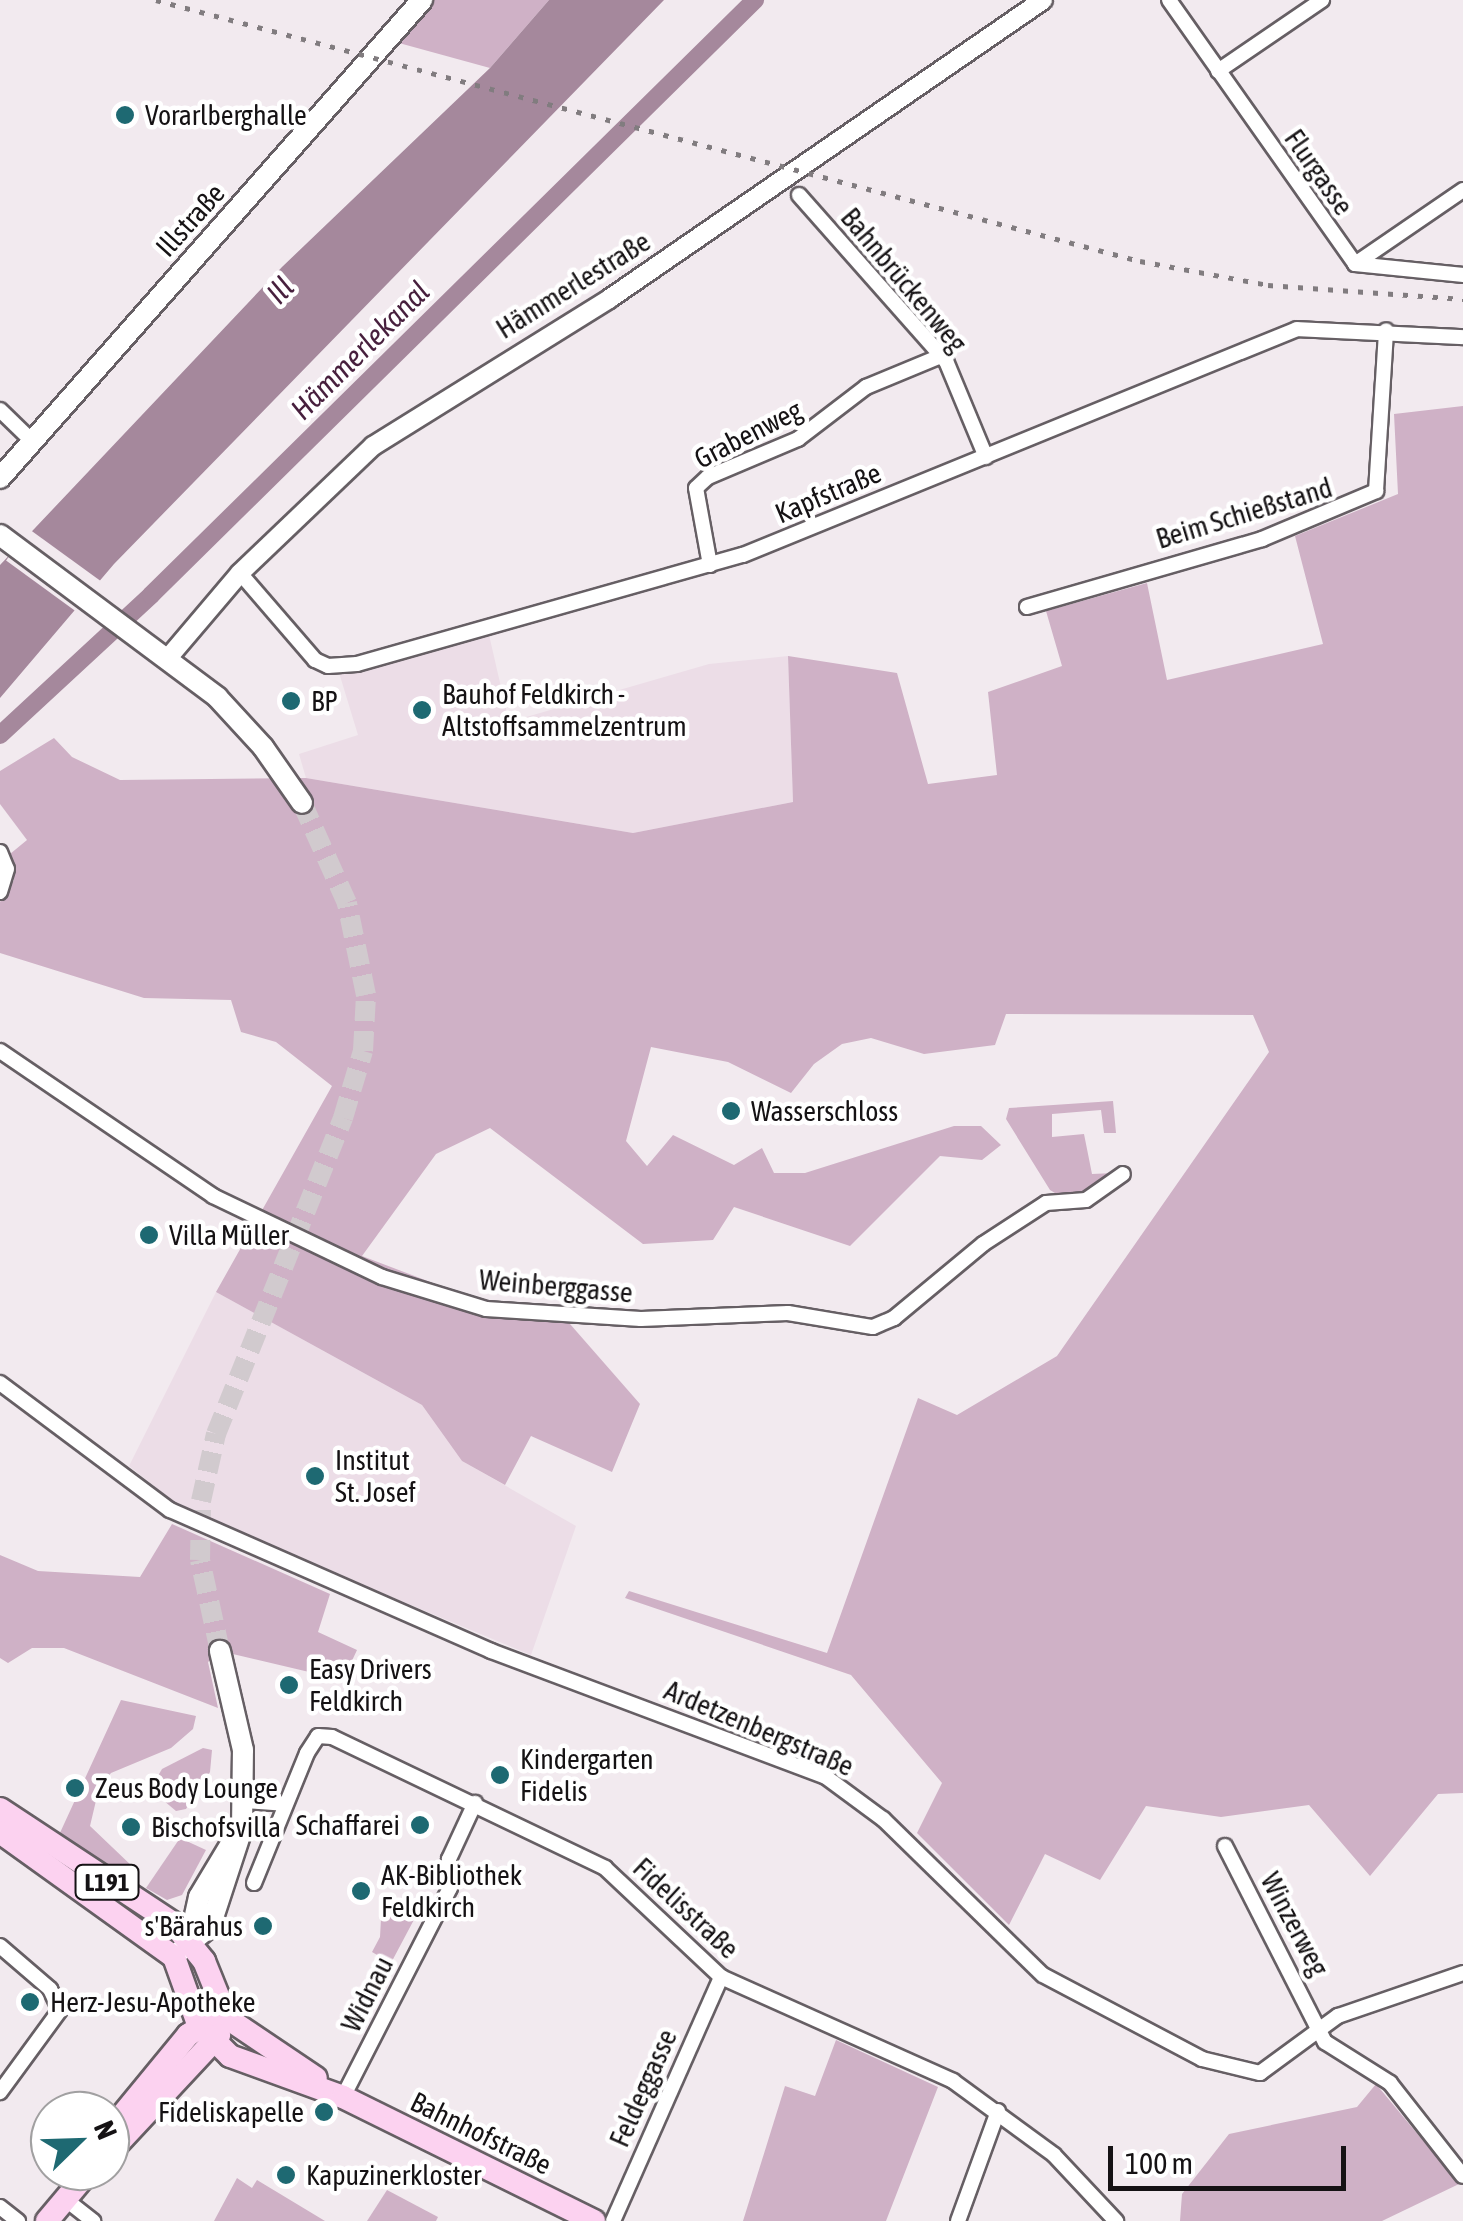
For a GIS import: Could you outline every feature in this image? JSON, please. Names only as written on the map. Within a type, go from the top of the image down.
[{"type":"main road","name":"Illstraße","points":[[0,478],[422,0]]},
{"type":"main road","points":[[0,535],[168,658],[235,716],[302,802]]},
{"type":"main road","points":[[214,2045],[198,2024],[174,1958],[214,1917],[242,1829],[243,1750],[220,1651]]},
{"type":"main road","name":"L191","points":[[0,1809],[190,1938]]},
{"type":"main road","name":"L191","points":[[0,1832],[174,1958]]},
{"type":"main road","points":[[130,2129],[163,2090],[214,2045],[226,2018],[190,1938]]},
{"type":"main road","points":[[130,2106],[198,2024],[226,2018]]},
{"type":"main road","name":"Bahnhofstraße","points":[[226,2018],[343,2098]]},
{"type":"main road","name":"Bahnhofstraße","points":[[214,2045],[343,2098],[594,2221]]},
{"type":"main road","points":[[47,2221],[73,2191]]},
{"type":"street","name":"Hämmerlestraße","points":[[168,658],[240,573],[338,476],[402,424],[609,299],[1043,0]]},
{"type":"street","name":"Flurgasse","points":[[1169,0],[1355,264]]},
{"type":"street","points":[[1218,71],[1322,0]]},
{"type":"street","points":[[1355,264],[1463,190]]},
{"type":"street","name":"Bahnbrückenweg","points":[[799,195],[941,356],[986,457]]},
{"type":"street","points":[[1355,264],[1463,275]]},
{"type":"street","name":"Kapfstraße","points":[[240,573],[305,651],[328,666],[380,658],[710,565],[1297,330],[1386,330],[1463,337]]},
{"type":"street","name":"Beim Schießstand","points":[[1027,607],[1262,538],[1376,491],[1386,330]]},
{"type":"street","name":"Grabenweg","points":[[710,565],[696,488],[708,477],[798,439],[866,387],[941,356]]},
{"type":"street","points":[[0,410],[31,440]]},
{"type":"street","points":[[0,852],[8,869],[0,892]]},
{"type":"street","name":"Weinberggasse","points":[[0,1051],[213,1196],[382,1277],[486,1309],[641,1319],[788,1313],[874,1327],[894,1318],[984,1244],[1046,1203],[1086,1200],[1123,1174]]},
{"type":"street","name":"Ardetzenbergstraße","points":[[0,1383],[170,1510],[472,1644],[826,1777],[883,1819],[1043,1974],[1161,2042],[1251,2076],[1317,2028]]},
{"type":"street","name":"Fidelisstraße","points":[[284,1804],[307,1752],[325,1734],[475,1803],[604,1868],[721,1978],[922,2064],[998,2111],[1054,2155],[1116,2221]]},
{"type":"street","points":[[245,1801],[284,1804],[254,1883]]},
{"type":"street","name":"Widnau","points":[[343,2098],[450,1888],[449,1859],[475,1803]]},
{"type":"street","name":"Winzerweg","points":[[1225,1846],[1317,2028]]},
{"type":"street","points":[[0,1946],[50,1989],[60,2010],[0,2092]]},
{"type":"street","points":[[1463,1974],[1317,2028],[1324,2042],[1390,2083],[1463,2176]]},
{"type":"street","name":"Feldeggasse","points":[[613,2221],[721,1978]]},
{"type":"street","points":[[958,2221],[998,2111]]},
{"type":"street","points":[[66,2199],[92,2221]]},
{"type":"street","points":[[0,2207],[18,2221]]},
{"type":"shaded area","points":[[422,0],[549,0],[490,68],[388,40]]},
{"type":"shaded area","points":[[1463,406],[1463,1793],[1438,1794],[1370,1876],[1309,1805],[1221,1817],[1146,1806],[1100,1880],[1045,1854],[1009,1925],[917,1833],[942,1783],[851,1675],[625,1598],[629,1591],[827,1653],[918,1398],[957,1415],[1057,1356],[1269,1052],[1253,1015],[1006,1014],[995,1045],[924,1054],[871,1038],[842,1044],[814,1064],[791,1093],[728,1062],[651,1047],[626,1141],[647,1166],[673,1135],[734,1165],[762,1148],[774,1173],[805,1173],[954,1126],[981,1126],[1001,1145],[982,1160],[940,1156],[850,1246],[734,1207],[713,1240],[643,1244],[490,1128],[436,1154],[362,1256],[488,1304],[556,1308],[640,1404],[612,1472],[531,1436],[505,1485],[462,1461],[422,1405],[216,1292],[332,1086],[276,1042],[241,1032],[231,1000],[144,998],[0,953],[0,902],[14,880],[10,854],[27,840],[0,804],[0,771],[54,738],[72,757],[120,780],[306,778],[633,833],[793,802],[788,656],[897,673],[928,784],[997,775],[988,692],[1062,666],[1046,611],[1147,583],[1167,680],[1323,644],[1295,536],[1398,494],[1394,414]]},
{"type":"shaded area","points":[[487,626],[509,722],[709,664],[788,656],[793,802],[633,833],[306,778],[299,754],[358,735],[337,666]]},
{"type":"shaded area","points":[[1113,1101],[1116,1133],[1104,1133],[1101,1110],[1052,1114],[1052,1137],[1084,1134],[1092,1174],[1114,1173],[1087,1193],[1065,1199],[1050,1190],[1006,1119],[1009,1108]]},
{"type":"shaded area","name":"Institut St. Josef","points":[[216,1292],[422,1405],[462,1461],[576,1526],[531,1655],[187,1512],[129,1466]]},
{"type":"shaded area","points":[[172,1524],[330,1594],[318,1632],[357,1650],[343,1680],[220,1651],[208,1662],[218,1708],[64,1648],[32,1648],[8,1663],[0,1658],[0,1555],[38,1571],[140,1577]]},
{"type":"shaded area","points":[[121,1700],[196,1716],[193,1729],[171,1748],[111,1773],[99,1788],[90,1826],[134,1868],[132,1881],[59,1835]]},
{"type":"shaded area","points":[[203,1748],[212,1750],[210,1772],[186,1809],[176,1811],[157,1795],[155,1781],[162,1769]]},
{"type":"shaded area","points":[[180,1838],[206,1850],[182,1895],[167,1900],[146,1888]]},
{"type":"shaded area","points":[[382,1900],[417,1914],[391,1963],[372,1952],[380,1937]]},
{"type":"shaded area","points":[[836,2040],[938,2087],[886,2221],[743,2221],[785,2086],[815,2096]]},
{"type":"shaded area","points":[[1376,2084],[1459,2184],[1382,2221],[1180,2221],[1182,2194],[1229,2134],[1357,2107]]},
{"type":"shaded area","points":[[237,2178],[252,2188],[257,2180],[325,2221],[214,2221]]},
{"type":"shaded area","points":[[387,2190],[438,2217],[436,2221],[367,2221]]},
{"type":"water","name":"Ill","points":[[549,0],[664,0],[114,564],[0,698],[0,565],[282,267],[490,68]]},
{"type":"pier","points":[[29,529],[103,583],[81,615],[6,561]]},
{"type":"waterway","name":"Hämmerlekanal","points":[[0,735],[151,595],[755,0]]},
{"type":"tunnel","points":[[220,1651],[200,1560],[201,1501],[216,1434],[343,1118],[363,1051],[366,995],[347,903],[302,803]]},
{"type":"railway","points":[[156,0],[1140,261],[1268,285],[1463,299]]},
{"type":"place","name":"Vorarlberghalle","points":[[125,115]]},
{"type":"place","name":"BP","points":[[291,701]]},
{"type":"place","name":"Bauhof Feldkirch - Altstoffsammelzentrum","points":[[422,710]]},
{"type":"place","name":"Wasserschloss","points":[[731,1111]]},
{"type":"place","name":"Villa Müller","points":[[149,1235]]},
{"type":"place","name":"Institut St. Josef","points":[[315,1476]]},
{"type":"place","name":"Easy Drivers Feldkirch","points":[[289,1685]]},
{"type":"place","name":"Kindergarten Fidelis","points":[[500,1775]]},
{"type":"place","name":"Zeus Body Lounge","points":[[75,1788]]},
{"type":"place","name":"Schaffarei","points":[[420,1825]]},
{"type":"place","name":"Bischofsvilla","points":[[131,1827]]},
{"type":"place","name":"AK-Bibliothek Feldkirch","points":[[361,1891]]},
{"type":"place","name":"s'Bärahus","points":[[263,1926]]},
{"type":"place","name":"Herz-Jesu-Apotheke","points":[[30,2002]]},
{"type":"place","name":"Fideliskapelle","points":[[324,2112]]},
{"type":"place","name":"Kapuzinerkloster","points":[[286,2175]]}]
